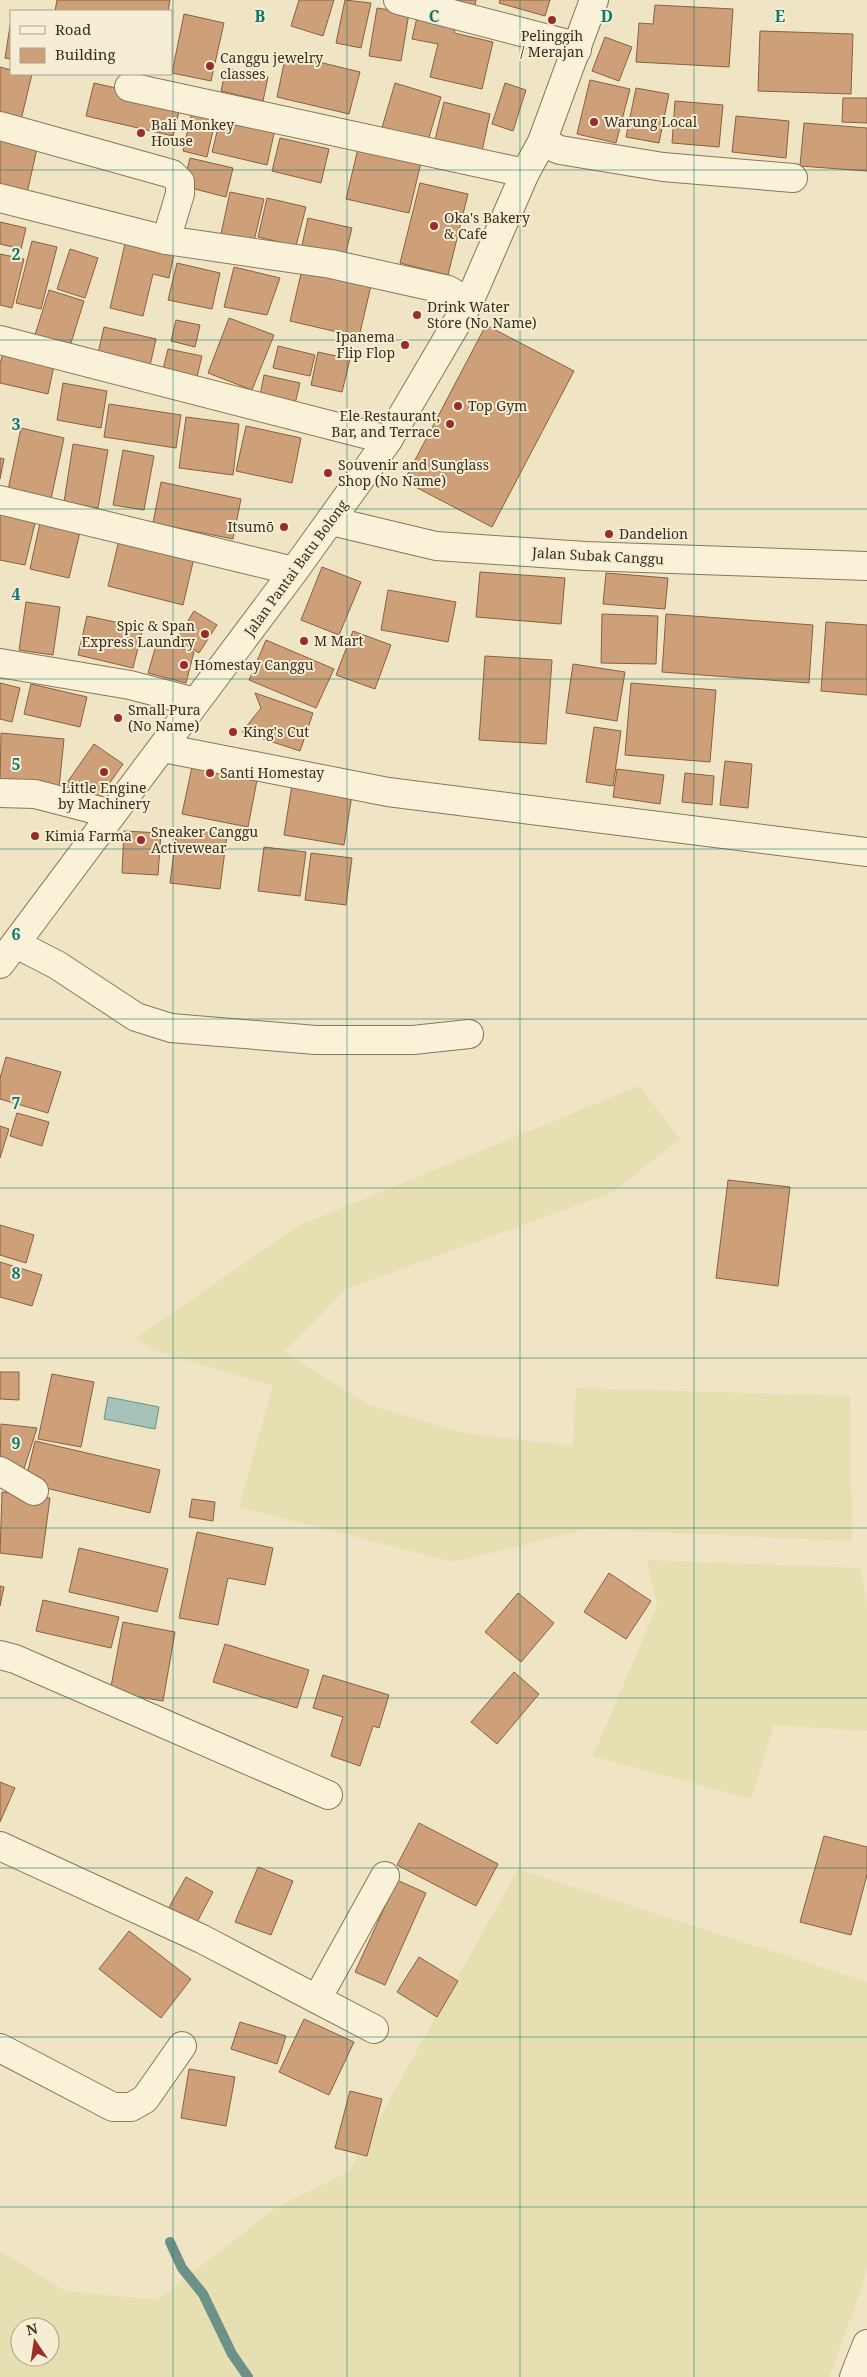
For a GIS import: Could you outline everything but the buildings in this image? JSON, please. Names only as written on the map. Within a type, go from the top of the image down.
[{"type":"street","points":[[398,0],[568,44],[577,50]]},
{"type":"street","name":"Jalan Pantai Batu Bolong","points":[[5,955],[294,572],[388,440],[469,302],[526,173],[542,142],[594,0]]},
{"type":"street","points":[[129,87],[526,173]]},
{"type":"street","points":[[0,126],[172,174],[180,182],[180,194],[166,240]]},
{"type":"street","points":[[542,142],[560,150],[663,167],[793,178]]},
{"type":"street","points":[[0,198],[166,240],[331,264],[448,290],[469,302]]},
{"type":"street","points":[[0,340],[388,440]]},
{"type":"street","points":[[0,500],[294,572]]},
{"type":"street","name":"Jalan Subak Canggu","points":[[331,521],[436,546],[585,556],[867,566]]},
{"type":"street","points":[[0,663],[130,685],[195,702]]},
{"type":"street","points":[[163,748],[388,792],[867,852]]},
{"type":"street","points":[[0,793],[35,794],[112,814]]},
{"type":"street","points":[[5,955],[57,966],[136,1017],[170,1028],[316,1040],[413,1040],[469,1034]]},
{"type":"street","points":[[0,1471],[34,1491]]},
{"type":"street","points":[[0,1655],[15,1659],[328,1795]]},
{"type":"street","points":[[0,1846],[202,1939],[374,2028]]},
{"type":"street","points":[[317,2000],[385,1876]]},
{"type":"street","points":[[0,2048],[113,2107],[131,2107],[145,2099],[182,2046]]},
{"type":"street","points":[[854,2377],[867,2344]]},
{"type":"shaded area","points":[[639,1086],[680,1139],[613,1192],[346,1289],[284,1352],[369,1405],[464,1433],[573,1446],[576,1388],[850,1396],[852,1541],[588,1529],[454,1562],[239,1507],[273,1386],[152,1350],[136,1338],[298,1226]]},
{"type":"shaded area","points":[[647,1560],[860,1568],[867,1603],[867,1731],[774,1725],[751,1799],[593,1756],[657,1606]]},
{"type":"shaded area","points":[[518,1869],[867,1982],[867,2266],[862,2287],[829,2377],[0,2377],[0,2251],[65,2291],[157,2300],[277,2207],[350,2171]]},
{"type":"water","points":[[108,1397],[159,1407],[155,1429],[104,1419]]},
{"type":"waterway","points":[[170,2242],[182,2268],[203,2294],[232,2354],[248,2377]]},
{"type":"place","name":"Pelinggih / Merajan","points":[[552,20]]},
{"type":"place","name":"Canggu jewelry classes","points":[[210,66]]},
{"type":"place","name":"Warung Local","points":[[594,122]]},
{"type":"place","name":"Bali Monkey House","points":[[141,133]]},
{"type":"place","name":"Oka's Bakery & Cafe","points":[[434,226]]},
{"type":"place","name":"Drink Water Store (No Name)","points":[[417,315]]},
{"type":"place","name":"Ipanema Flip Flop","points":[[405,345]]},
{"type":"place","name":"Top Gym","points":[[458,406]]},
{"type":"place","name":"Ele Restaurant, Bar, and Terrace","points":[[450,424]]},
{"type":"place","name":"Souvenir and Sunglass Shop (No Name)","points":[[328,473]]},
{"type":"place","name":"Itsumō","points":[[284,527]]},
{"type":"place","name":"Dandelion","points":[[609,534]]},
{"type":"place","name":"Spic & Span Express Laundry","points":[[205,634]]},
{"type":"place","name":"M Mart","points":[[304,641]]},
{"type":"place","name":"Homestay Canggu","points":[[184,665]]},
{"type":"place","name":"Small Pura (No Name)","points":[[118,718]]},
{"type":"place","name":"King's Cut","points":[[233,732]]},
{"type":"place","name":"Little Engine by Machinery","points":[[104,772]]},
{"type":"place","name":"Santi Homestay","points":[[210,773]]},
{"type":"place","name":"Kimia Farma","points":[[35,836]]},
{"type":"place","name":"Sneaker Canggu Activewear","points":[[141,840]]}]
